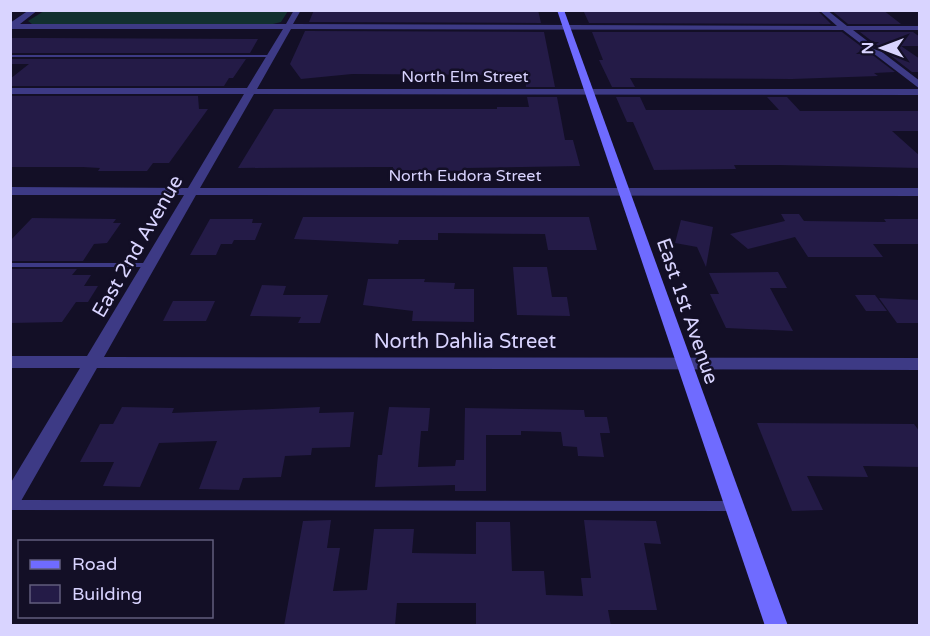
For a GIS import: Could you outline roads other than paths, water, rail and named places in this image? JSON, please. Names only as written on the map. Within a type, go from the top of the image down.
[{"type":"street","points":[[11,26],[35,10]]},
{"type":"street","name":"East 2nd Avenue","points":[[10,503],[298,10]]},
{"type":"street","name":"East 1st Avenue","points":[[560,10],[777,626]]},
{"type":"street","points":[[822,10],[920,86]]},
{"type":"street","points":[[11,26],[920,28]]},
{"type":"street","name":"North Elm Street","points":[[10,91],[920,92]]},
{"type":"street","name":"North Eudora Street","points":[[10,191],[191,193],[920,192]]},
{"type":"street","name":"North Dahlia Street","points":[[10,362],[920,364]]},
{"type":"lane","points":[[10,56],[272,56]]},
{"type":"lane","points":[[10,265],[149,265]]},
{"type":"lane","points":[[10,503],[735,506]]}]
